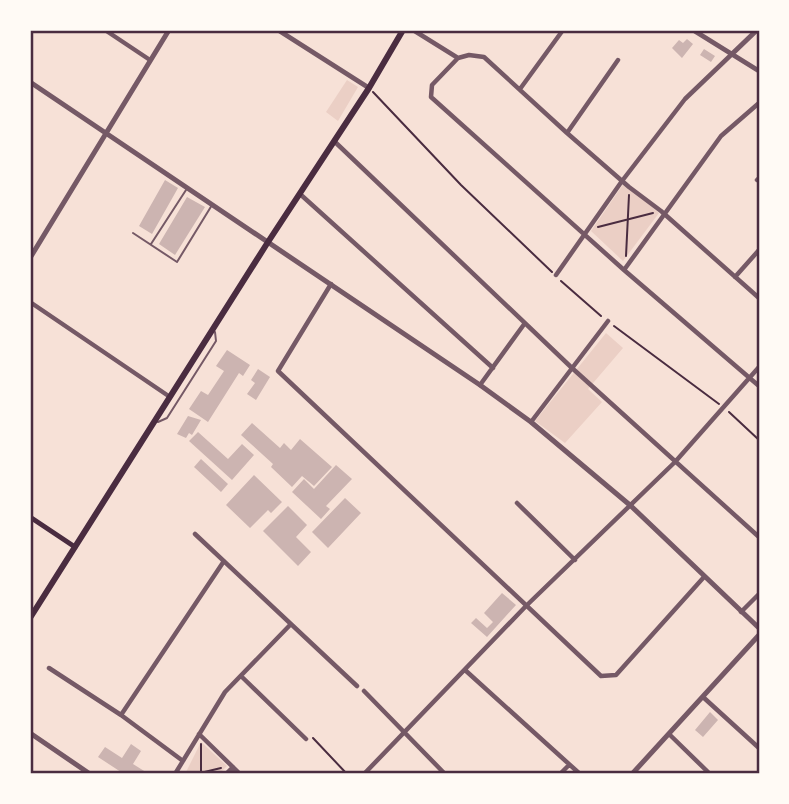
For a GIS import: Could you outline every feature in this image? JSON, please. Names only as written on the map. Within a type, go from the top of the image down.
[{"type":"main road","points":[[30,618],[268,242],[369,88],[403,30]]},
{"type":"main road","points":[[30,517],[75,547]]},
{"type":"street","points":[[105,30],[150,60]]},
{"type":"street","points":[[30,258],[169,30]]},
{"type":"street","points":[[278,30],[369,88]]},
{"type":"street","points":[[413,30],[458,58]]},
{"type":"street","points":[[520,89],[563,30]]},
{"type":"street","points":[[693,30],[759,71]]},
{"type":"street","points":[[556,275],[622,181],[685,99],[757,30]]},
{"type":"street","points":[[759,298],[665,214],[567,133],[484,57],[469,55],[458,58],[432,85],[431,97],[585,236],[759,386]]},
{"type":"street","points":[[567,133],[618,60]]},
{"type":"street","points":[[30,82],[531,422],[631,506],[759,628]]},
{"type":"street","points":[[624,270],[721,136],[759,103]]},
{"type":"street","points":[[334,141],[572,368],[759,537]]},
{"type":"street","points":[[300,194],[492,368]]},
{"type":"street","points":[[735,277],[759,250]]},
{"type":"street","points":[[331,284],[278,371],[601,676],[616,675],[704,577]]},
{"type":"street","points":[[30,302],[170,397]]},
{"type":"street","points":[[531,422],[608,321]]},
{"type":"street","points":[[480,385],[524,323]]},
{"type":"street","points":[[364,774],[526,607],[675,462],[759,367]]},
{"type":"street","points":[[517,503],[575,560]]},
{"type":"street","points":[[195,534],[357,685]]},
{"type":"street","points":[[121,715],[224,561]]},
{"type":"street","points":[[741,612],[759,594]]},
{"type":"street","points":[[175,774],[225,692],[291,624]]},
{"type":"street","points":[[632,774],[759,635]]},
{"type":"street","points":[[49,668],[121,715],[183,761]]},
{"type":"street","points":[[465,670],[580,774]]},
{"type":"street","points":[[241,676],[306,738]]},
{"type":"street","points":[[364,691],[444,774]]},
{"type":"street","points":[[703,697],[759,748]]},
{"type":"street","points":[[30,733],[90,774]]},
{"type":"street","points":[[200,734],[240,774]]},
{"type":"street","points":[[669,734],[709,774]]},
{"type":"street","points":[[560,774],[569,765]]},
{"type":"street","points":[[226,774],[233,767]]},
{"type":"lane","points":[[151,245],[187,188]]},
{"type":"lane","points":[[133,233],[177,262],[212,204]]},
{"type":"lane","points":[[153,424],[166,418],[216,341],[214,328]]},
{"type":"path","points":[[369,88],[461,185],[579,298],[725,408],[759,440]]},
{"type":"path","points":[[626,257],[629,188]]},
{"type":"path","points":[[592,229],[657,212]]},
{"type":"path","points":[[200,734],[201,774]]},
{"type":"path","points":[[313,738],[347,774]]},
{"type":"path","points":[[196,774],[226,766],[233,767]]},
{"type":"shaded area","points":[[347,80],[358,87],[338,121],[326,112]]},
{"type":"shaded area","points":[[624,183],[659,213],[623,261],[591,231]]},
{"type":"shaded area","points":[[606,333],[623,348],[588,389],[602,402],[565,443],[535,421]]},
{"type":"shaded area","points":[[201,742],[227,766],[219,774],[185,774]]},
{"type":"building","points":[[687,39],[693,44],[682,58],[672,48],[679,40],[683,43]]},
{"type":"building","points":[[704,49],[715,56],[711,62],[700,55]]},
{"type":"building","points":[[165,180],[178,188],[152,234],[139,226]]},
{"type":"building","points":[[187,197],[205,207],[175,255],[159,244]]},
{"type":"building","points":[[227,350],[250,365],[243,376],[239,373],[208,422],[189,409],[201,391],[208,395],[224,371],[216,366]]},
{"type":"building","points":[[258,369],[270,377],[256,400],[247,394],[255,383],[251,380]]},
{"type":"building","points":[[188,416],[201,420],[192,435],[189,433],[186,438],[177,434]]},
{"type":"building","points":[[252,423],[280,448],[284,443],[291,450],[300,439],[332,467],[314,486],[302,476],[292,487],[271,467],[273,464],[241,435]]},
{"type":"building","points":[[198,432],[228,459],[242,444],[254,455],[232,480],[189,441]]},
{"type":"building","points":[[201,459],[228,484],[221,492],[194,467]]},
{"type":"building","points":[[336,465],[352,479],[326,506],[330,509],[321,519],[292,492],[304,479],[314,489]]},
{"type":"building","points":[[254,475],[282,502],[271,513],[268,510],[250,528],[226,505]]},
{"type":"building","points":[[345,498],[361,513],[328,548],[312,532]]},
{"type":"building","points":[[288,506],[307,525],[296,537],[311,552],[298,566],[263,531]]},
{"type":"building","points":[[502,593],[516,605],[487,637],[471,623],[476,618],[487,628],[493,622],[484,613]]},
{"type":"building","points":[[710,712],[718,720],[703,737],[695,730]]},
{"type":"building","points":[[131,744],[141,751],[133,764],[149,774],[124,774],[98,757],[105,747],[122,758]]}]
